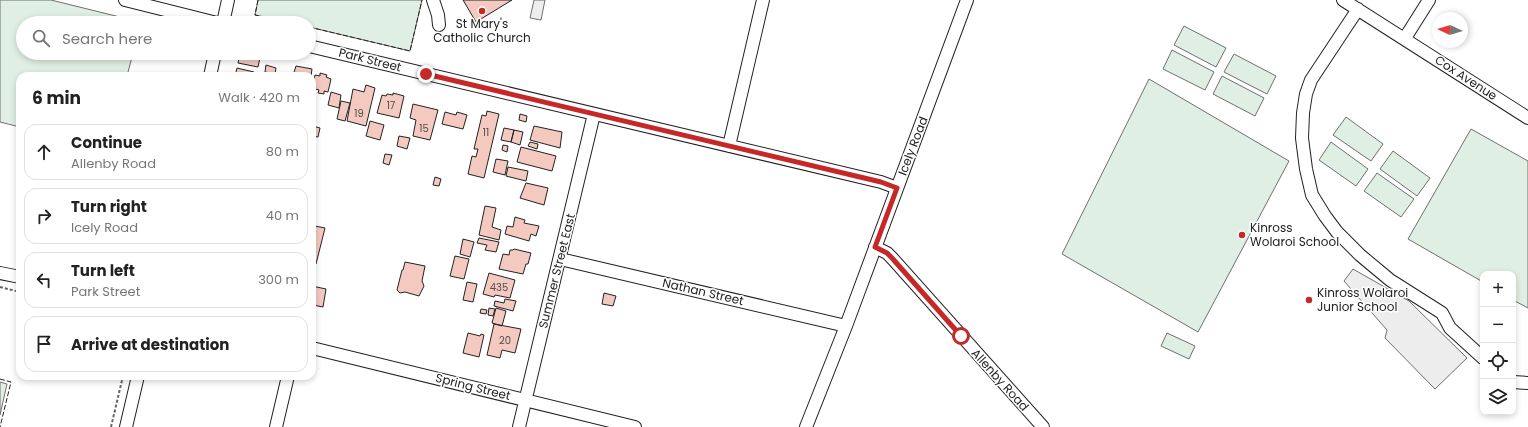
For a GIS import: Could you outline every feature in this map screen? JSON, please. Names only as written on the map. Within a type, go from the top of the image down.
[{"type":"street","points":[[125,0],[189,16]]},
{"type":"street","points":[[224,16],[228,0]]},
{"type":"street","points":[[433,0],[438,15],[439,25]]},
{"type":"street","points":[[729,146],[763,0]]},
{"type":"street","name":"Icely Road","points":[[806,427],[846,326],[967,0]]},
{"type":"street","name":"Cox Avenue","points":[[1343,0],[1405,38],[1528,118]]},
{"type":"street","points":[[1405,38],[1429,0]]},
{"type":"street","points":[[1358,9],[1311,80],[1306,94],[1303,113],[1302,138],[1306,169],[1312,195],[1337,232],[1360,255],[1390,280],[1442,313],[1450,328],[1480,355]]},
{"type":"street","name":"Park Street","points":[[316,48],[881,182],[897,188]]},
{"type":"street","points":[[211,72],[213,60]]},
{"type":"street","name":"Summer Street East","points":[[518,427],[594,114]]},
{"type":"street","name":"Allenby Road","points":[[875,247],[887,253],[892,258],[1043,427]]},
{"type":"street","name":"Nathan Street","points":[[560,259],[846,326]]},
{"type":"street","points":[[0,272],[16,276]]},
{"type":"street","name":"Spring Street","points":[[316,349],[635,427]]},
{"type":"street","points":[[126,427],[137,380]]},
{"type":"street","points":[[276,427],[287,380]]},
{"type":"street","points":[[1516,382],[1528,383]]},
{"type":"path","points":[[0,287],[16,291]]},
{"type":"path","points":[[111,427],[123,380]]},
{"type":"green space","points":[[0,0],[51,0],[116,16],[16,16],[16,60],[131,60],[128,72],[16,72],[16,126],[0,122]]},
{"type":"green space","points":[[258,0],[422,0],[410,51],[316,29],[316,16],[255,15]]},
{"type":"green space","points":[[1184,26],[1226,48],[1216,67],[1174,45]]},
{"type":"green space","points":[[1172,50],[1214,72],[1205,90],[1163,69]]},
{"type":"green space","points":[[1234,54],[1276,76],[1267,94],[1224,72]]},
{"type":"green space","points":[[1222,76],[1264,98],[1255,116],[1213,94]]},
{"type":"green space","points":[[1149,79],[1289,161],[1198,332],[1062,254]]},
{"type":"green space","points":[[1346,117],[1383,144],[1371,161],[1333,135]]},
{"type":"green space","points":[[1471,129],[1528,161],[1528,308],[1516,302],[1516,271],[1480,271],[1480,280],[1408,239]]},
{"type":"green space","points":[[1331,142],[1368,169],[1356,186],[1319,160]]},
{"type":"green space","points":[[1393,151],[1430,178],[1417,196],[1380,169]]},
{"type":"green space","points":[[1377,173],[1414,199],[1401,217],[1364,191]]},
{"type":"green space","points":[[1167,333],[1195,346],[1189,359],[1161,346]]},
{"type":"green space","points":[[0,382],[7,384],[0,415]]},
{"type":"shaded area","points":[[534,0],[545,0],[541,20],[530,18]]},
{"type":"shaded area","points":[[1353,269],[1409,301],[1467,358],[1435,389],[1385,338],[1387,330],[1344,281]]},
{"type":"building","name":"St Mary's Catholic Church","points":[[463,0],[512,0],[476,22]]},
{"type":"building","points":[[239,60],[260,60],[258,67],[238,63]]},
{"type":"building","points":[[266,65],[276,68],[275,72],[265,72]]},
{"type":"building","points":[[296,66],[312,69],[312,72],[294,72]]},
{"type":"building","points":[[237,68],[254,72],[236,72]]},
{"type":"building","points":[[320,73],[327,75],[326,77],[331,79],[328,92],[324,91],[324,94],[318,93],[319,90],[316,89],[316,75],[320,76]]},
{"type":"building","points":[[366,85],[375,88],[366,126],[347,121],[353,89],[364,92]]},
{"type":"building","points":[[331,92],[341,95],[339,108],[328,105]]},
{"type":"building","points":[[393,93],[404,96],[399,118],[377,113],[382,95],[393,95]]},
{"type":"building","points":[[341,101],[350,103],[345,121],[337,119]]},
{"type":"building","points":[[413,104],[438,110],[430,140],[413,136],[416,120],[410,118]]},
{"type":"building","points":[[487,111],[499,114],[484,178],[468,174],[472,156],[476,157],[478,149],[474,149],[482,115],[486,116]]},
{"type":"building","points":[[445,112],[456,115],[457,112],[467,115],[463,129],[442,124]]},
{"type":"building","points":[[520,114],[527,116],[526,122],[519,120]]},
{"type":"building","points":[[370,121],[384,125],[380,140],[366,136]]},
{"type":"building","points":[[534,126],[562,132],[560,148],[530,140]]},
{"type":"building","points":[[316,127],[320,128],[318,137],[316,137]]},
{"type":"building","points":[[504,128],[514,130],[511,142],[501,140]]},
{"type":"building","points":[[514,130],[523,132],[520,145],[511,142]]},
{"type":"building","points":[[399,136],[410,138],[407,149],[397,146]]},
{"type":"building","points":[[530,142],[538,144],[537,149],[528,146]]},
{"type":"building","points":[[503,145],[508,146],[507,152],[502,150]]},
{"type":"building","points":[[521,147],[556,156],[552,171],[517,162]]},
{"type":"building","points":[[385,154],[392,155],[389,165],[383,163]]},
{"type":"building","points":[[496,159],[508,161],[505,175],[493,172]]},
{"type":"building","points":[[508,167],[528,171],[526,181],[506,176]]},
{"type":"building","points":[[435,177],[441,179],[439,186],[433,185]]},
{"type":"building","points":[[526,183],[548,188],[544,205],[520,198]]},
{"type":"building","points":[[485,206],[496,208],[492,227],[501,230],[499,240],[479,235]]},
{"type":"building","points":[[515,217],[525,220],[524,223],[539,226],[536,236],[531,234],[529,241],[505,234],[507,226],[513,227]]},
{"type":"building","points":[[316,226],[325,228],[316,264]]},
{"type":"building","points":[[479,238],[499,242],[496,252],[485,250],[487,245],[477,243]]},
{"type":"building","points":[[463,239],[474,242],[470,257],[460,254]]},
{"type":"building","points":[[514,249],[531,253],[523,274],[499,269],[503,254],[509,255],[510,250]]},
{"type":"building","points":[[455,256],[469,259],[464,279],[450,276]]},
{"type":"building","points":[[405,262],[425,266],[422,281],[424,286],[419,296],[405,292],[400,293],[397,290]]},
{"type":"building","points":[[489,273],[515,280],[510,298],[495,295],[494,297],[483,294]]},
{"type":"building","points":[[467,282],[477,284],[473,302],[463,300]]},
{"type":"building","points":[[316,287],[326,289],[323,307],[316,306]]},
{"type":"building","points":[[604,293],[616,296],[613,306],[602,304]]},
{"type":"building","points":[[505,299],[516,301],[513,311],[494,306],[495,301],[504,303]]},
{"type":"building","points":[[489,308],[495,309],[493,316],[488,315]]},
{"type":"building","points":[[496,308],[506,311],[502,326],[492,323]]},
{"type":"building","points":[[481,309],[487,310],[486,314],[480,313]]},
{"type":"building","points":[[494,324],[521,329],[515,353],[502,350],[500,358],[487,355]]},
{"type":"building","points":[[468,333],[480,336],[481,334],[484,335],[479,357],[463,353]]},
{"type":"fence","points":[[258,0],[255,15],[260,16]]},
{"type":"fence","points":[[316,29],[410,51],[422,0]]},
{"type":"fence","points":[[0,379],[11,382],[0,427]]},
{"type":"place","name":"St Mary's Catholic Church","points":[[482,11]]},
{"type":"place","name":"Kinross Wolaroi School","points":[[1242,235]]},
{"type":"place","name":"Kinross Wolaroi Junior School","points":[[1309,300]]},
{"type":"route","points":[[426,74],[881,182],[897,188],[875,247],[887,253],[892,258],[961,336]]}]
